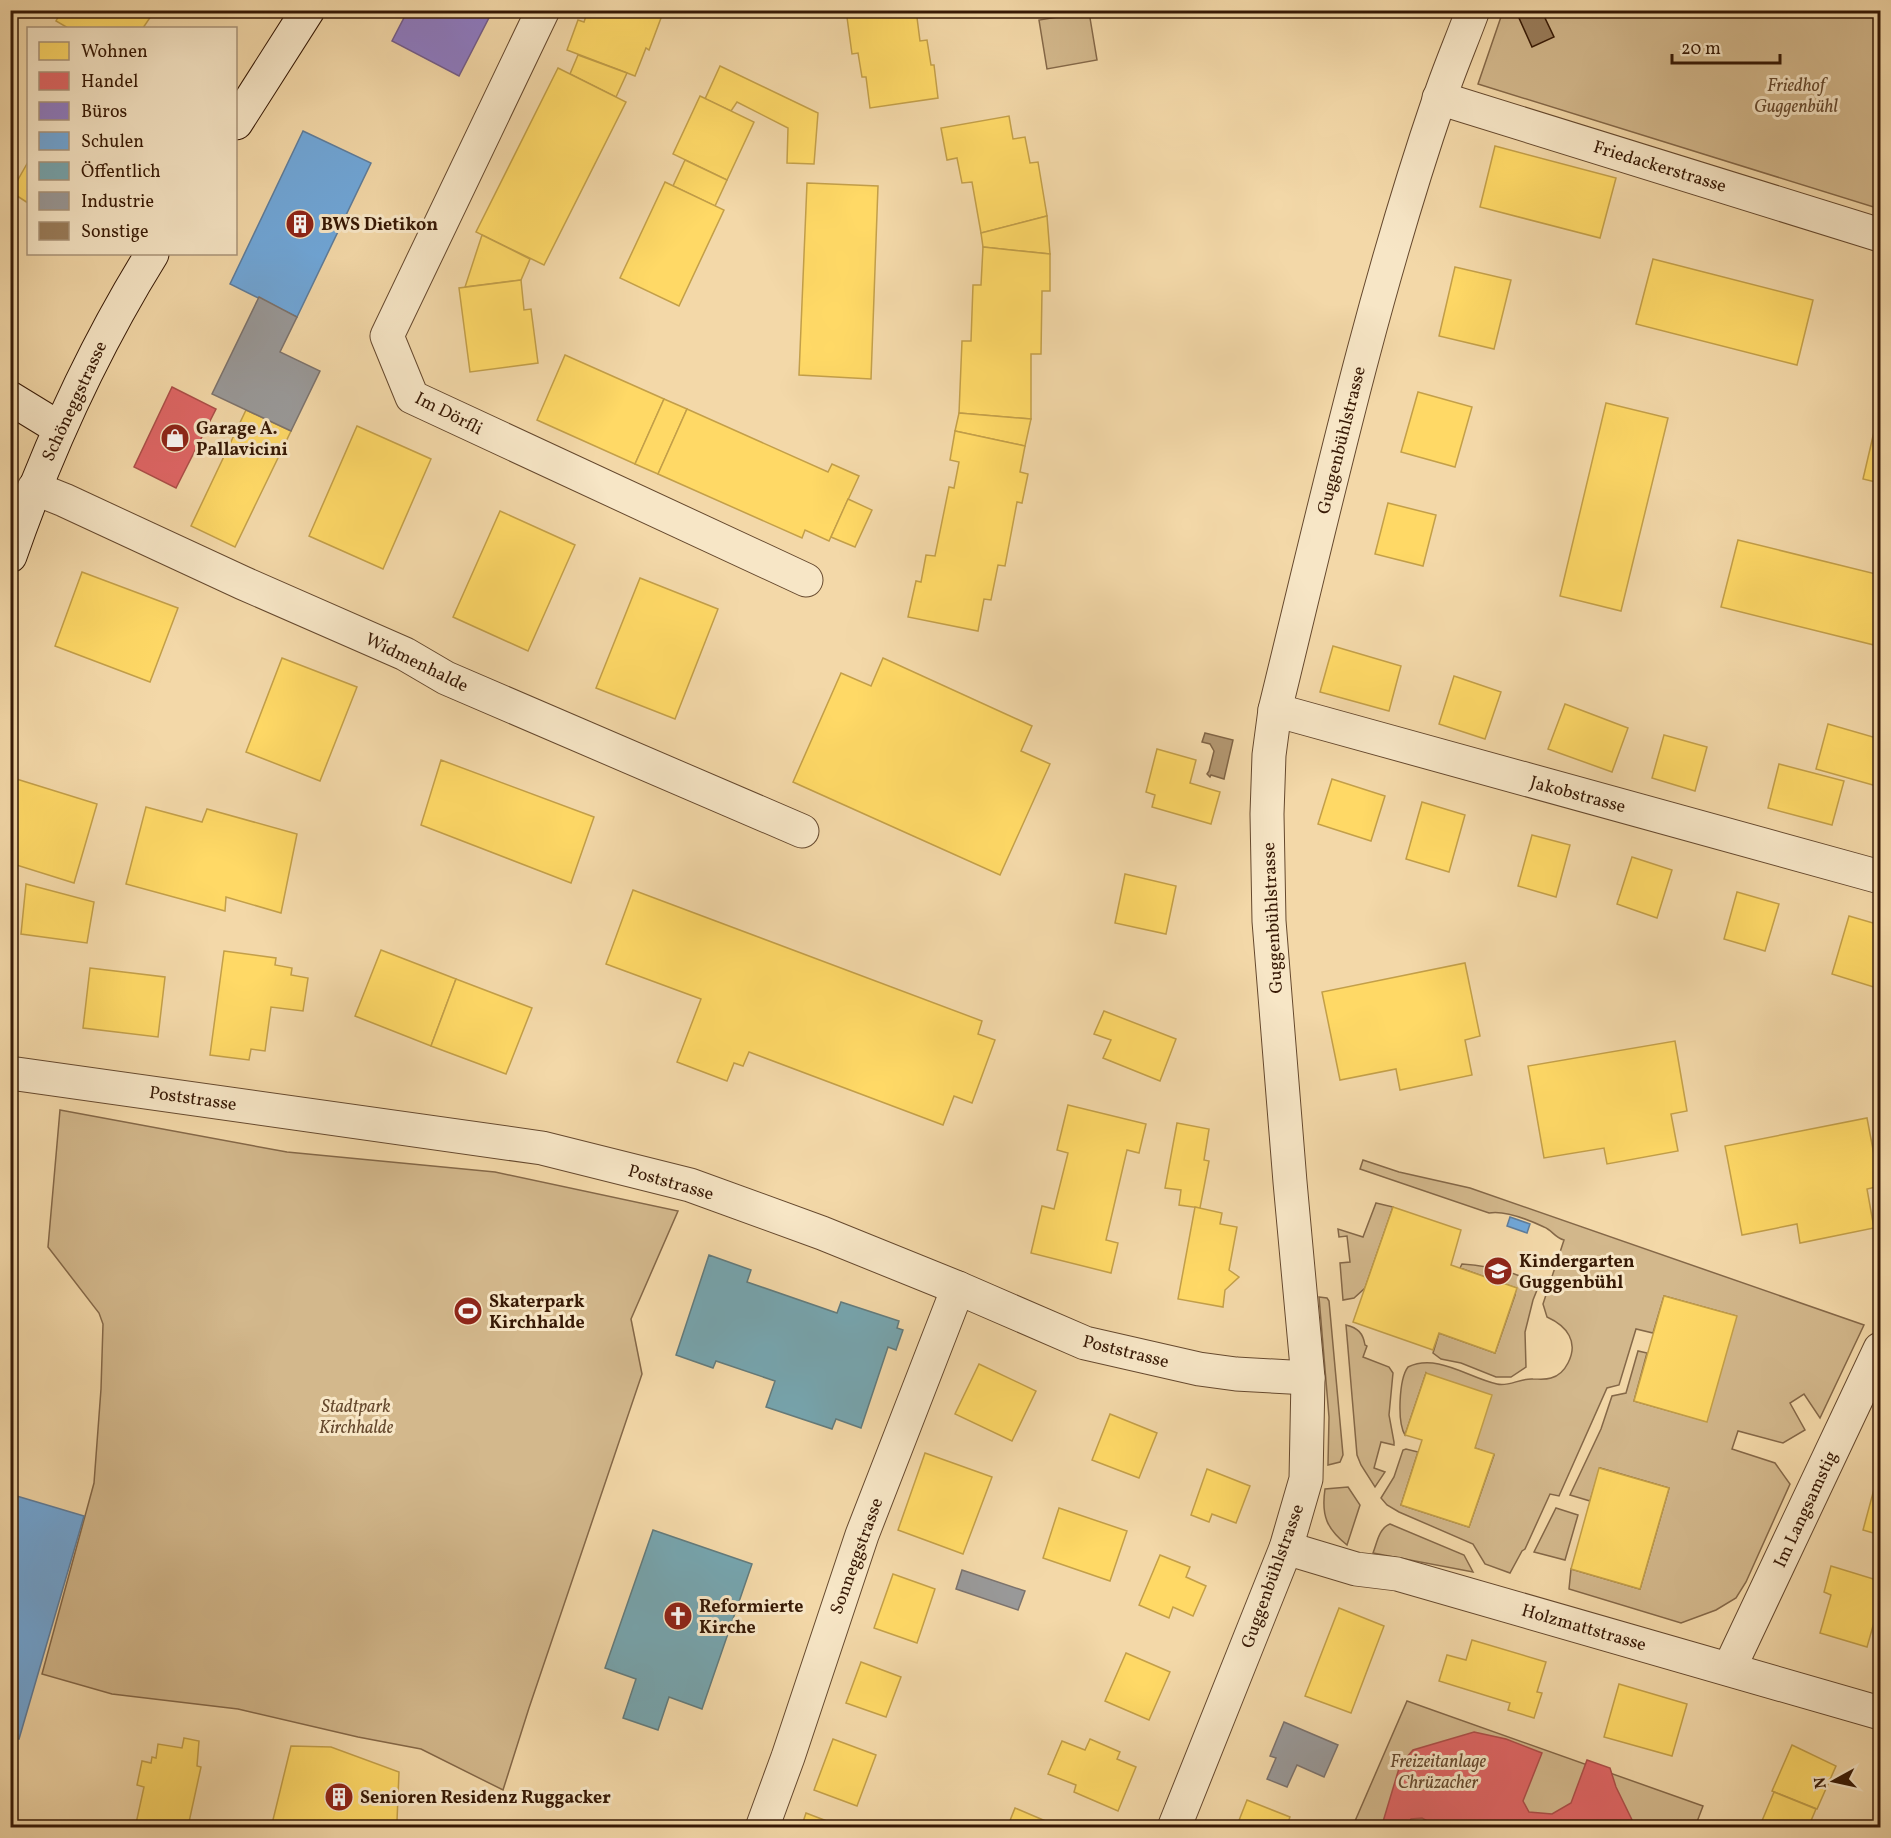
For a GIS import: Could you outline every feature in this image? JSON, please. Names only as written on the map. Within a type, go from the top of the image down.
[{"type":"street","points":[[237,121],[308,10]]},
{"type":"street","name":"Im Dörfli","points":[[543,10],[387,336],[412,397],[806,580]]},
{"type":"street","name":"Guggenbühlstrasse","points":[[1174,1827],[1286,1548],[1306,1479],[1308,1378],[1269,921],[1267,814],[1269,755],[1275,710],[1346,421],[1393,244],[1439,98],[1473,10]]},
{"type":"street","name":"Friedackerstrasse","points":[[1439,98],[1881,234]]},
{"type":"street","name":"Schöneggstrasse","points":[[10,556],[34,488],[82,378],[151,255]]},
{"type":"street","points":[[10,398],[59,428]]},
{"type":"street","name":"Widmenhalde","points":[[34,488],[405,654],[446,678],[802,831]]},
{"type":"street","name":"Jakobstrasse","points":[[1275,710],[1881,877]]},
{"type":"street","name":"Poststrasse","points":[[10,1073],[542,1148],[690,1185],[822,1233],[1085,1342],[1199,1369],[1236,1374],[1308,1378]]},
{"type":"street","name":"Sonneggstrasse","points":[[762,1827],[788,1757],[862,1535],[958,1288]]},
{"type":"street","name":"Im Langsamstig","points":[[1729,1669],[1881,1349]]},
{"type":"street","name":"Holzmattstrasse","points":[[1286,1548],[1356,1569],[1397,1574],[1881,1713]]},
{"type":"green space","name":"Friedhof Guggenbühl","points":[[1503,11],[1880,11],[1880,209],[1478,84]]},
{"type":"green space","points":[[1089,12],[1097,60],[1047,69],[1039,20]]},
{"type":"green space","name":"Stadtpark Kirchhalde","points":[[60,1110],[287,1152],[495,1172],[678,1211],[631,1319],[642,1374],[503,1790],[421,1749],[238,1709],[112,1694],[42,1674],[94,1483],[101,1389],[103,1324],[99,1313],[48,1247]]},
{"type":"green space","points":[[1363,1160],[1399,1172],[1470,1188],[1864,1325],[1820,1418],[1804,1394],[1790,1403],[1805,1430],[1783,1443],[1738,1431],[1732,1449],[1775,1463],[1790,1484],[1746,1582],[1736,1598],[1716,1610],[1681,1623],[1569,1589],[1571,1569],[1640,1589],[1669,1488],[1600,1468],[1590,1501],[1570,1495],[1601,1429],[1612,1396],[1626,1393],[1638,1351],[1647,1353],[1634,1401],[1706,1421],[1736,1316],[1664,1296],[1653,1333],[1636,1329],[1619,1385],[1607,1388],[1559,1496],[1550,1494],[1525,1549],[1510,1573],[1485,1564],[1473,1544],[1399,1512],[1387,1505],[1381,1498],[1394,1477],[1403,1450],[1418,1452],[1401,1505],[1469,1527],[1494,1455],[1475,1448],[1426,1373],[1405,1435],[1402,1429],[1400,1401],[1408,1367],[1419,1363],[1442,1365],[1486,1381],[1506,1384],[1556,1376],[1566,1366],[1572,1348],[1569,1336],[1560,1325],[1547,1317],[1543,1304],[1564,1240],[1558,1238],[1547,1228],[1524,1219],[1509,1214],[1489,1213],[1360,1169]]},
{"type":"green space","points":[[1376,1203],[1393,1207],[1365,1288],[1354,1298],[1343,1300],[1340,1263],[1350,1262],[1347,1236],[1339,1237],[1338,1229],[1363,1237]]},
{"type":"green space","points":[[1462,1264],[1502,1270],[1539,1285],[1525,1332],[1526,1367],[1511,1377],[1496,1377],[1461,1363],[1441,1359],[1433,1353],[1439,1333],[1495,1353],[1515,1295],[1516,1288],[1460,1268]]},
{"type":"green space","points":[[1319,1297],[1327,1298],[1329,1301],[1343,1455],[1340,1462],[1328,1465],[1329,1417]]},
{"type":"green space","points":[[1346,1325],[1357,1329],[1363,1337],[1367,1346],[1363,1357],[1389,1367],[1393,1373],[1389,1415],[1394,1445],[1381,1442],[1374,1468],[1385,1472],[1375,1487],[1357,1455]]},
{"type":"green space","points":[[1348,1487],[1360,1505],[1347,1545],[1327,1521],[1324,1499],[1325,1489]]},
{"type":"green space","points":[[1556,1508],[1578,1515],[1565,1560],[1534,1552]]},
{"type":"green space","points":[[1390,1524],[1464,1555],[1473,1572],[1373,1553],[1381,1532]]},
{"type":"green space","name":"Freizeitanlage Chrüzacher","points":[[1407,1701],[1703,1806],[1695,1827],[1352,1828]]},
{"type":"shaded area","points":[[1205,733],[1233,740],[1224,779],[1211,775],[1210,777],[1207,774],[1214,751],[1210,744],[1202,742]]},
{"type":"building: Wohnen","points":[[62,10],[181,10],[178,15],[151,16],[144,27],[66,27],[56,21]]},
{"type":"building: Wohnen","points":[[588,10],[664,10],[649,50],[646,48],[635,76],[567,50],[578,20],[584,22]]},
{"type":"building: Wohnen","points":[[846,10],[916,10],[920,41],[927,40],[931,65],[934,65],[938,98],[870,108],[866,77],[862,77],[858,53],[852,54]]},
{"type":"building: Wohnen","points":[[578,55],[627,73],[616,97],[570,74]]},
{"type":"building: Wohnen","points":[[720,66],[818,113],[814,164],[787,163],[788,128],[737,102],[731,111],[705,99]]},
{"type":"building: Wohnen","points":[[558,68],[626,102],[544,265],[476,232]]},
{"type":"building: Wohnen","points":[[700,96],[754,122],[727,180],[673,154]]},
{"type":"building: Wohnen","points":[[1009,116],[1013,139],[1025,137],[1030,163],[1038,162],[1047,216],[981,233],[972,182],[962,183],[957,158],[947,160],[941,128]]},
{"type":"building: Wohnen","points":[[1495,146],[1616,178],[1600,238],[1480,207]]},
{"type":"building: Wohnen","points":[[685,160],[727,180],[715,206],[673,186]]},
{"type":"building: Wohnen","points":[[27,164],[27,202],[11,192]]},
{"type":"building: Wohnen","points":[[665,182],[724,210],[679,306],[620,278]]},
{"type":"building: Wohnen","points":[[807,183],[878,186],[871,379],[799,375]]},
{"type":"building: Wohnen","points":[[1047,216],[1050,254],[983,247],[981,233]]},
{"type":"building: Wohnen","points":[[482,235],[530,259],[521,280],[465,287]]},
{"type":"building: Wohnen","points":[[983,247],[1050,254],[1050,291],[1042,291],[1041,354],[1031,354],[1031,419],[959,413],[962,341],[971,341],[973,285],[981,285]]},
{"type":"building: Wohnen","points":[[1653,259],[1813,300],[1797,365],[1636,324]]},
{"type":"building: Wohnen","points":[[1455,267],[1511,280],[1494,349],[1439,336]]},
{"type":"building: Wohnen","points":[[521,280],[524,310],[531,309],[538,363],[470,372],[459,288]]},
{"type":"building: Wohnen","points":[[565,355],[664,399],[635,464],[537,420]]},
{"type":"building: Wohnen","points":[[1418,392],[1472,407],[1455,467],[1401,452]]},
{"type":"building: Wohnen","points":[[664,399],[687,409],[658,474],[635,464]]},
{"type":"building: Wohnen","points":[[1606,403],[1668,418],[1621,611],[1560,596]]},
{"type":"building: Wohnen","points":[[1880,406],[1880,483],[1863,479]]},
{"type":"building: Wohnen","points":[[687,409],[828,472],[832,464],[859,476],[829,541],[805,530],[802,538],[658,474]]},
{"type":"building: Wohnen","points":[[246,410],[291,431],[235,547],[191,526]]},
{"type":"building: Wohnen","points":[[959,413],[1031,419],[1025,446],[955,431]]},
{"type":"building: Wohnen","points":[[357,426],[431,459],[383,569],[309,536]]},
{"type":"building: Wohnen","points":[[955,431],[1025,446],[1020,472],[1028,474],[1022,503],[1017,502],[1005,566],[998,565],[991,600],[984,599],[978,631],[908,617],[916,581],[921,582],[926,555],[935,556],[949,487],[954,488],[959,462],[950,460]]},
{"type":"building: Wohnen","points":[[848,499],[872,510],[855,547],[831,537]]},
{"type":"building: Wohnen","points":[[1388,503],[1436,515],[1423,566],[1375,554]]},
{"type":"building: Wohnen","points":[[500,511],[575,545],[528,651],[453,617]]},
{"type":"building: Wohnen","points":[[1738,540],[1880,575],[1878,646],[1721,607]]},
{"type":"building: Wohnen","points":[[82,572],[178,608],[150,682],[55,646]]},
{"type":"building: Wohnen","points":[[640,578],[718,609],[675,719],[596,688]]},
{"type":"building: Wohnen","points":[[1333,646],[1401,666],[1389,711],[1320,692]]},
{"type":"building: Wohnen","points":[[282,658],[357,687],[320,781],[246,752]]},
{"type":"building: Wohnen","points":[[883,658],[1032,726],[1021,751],[1050,764],[1000,875],[793,782],[841,673],[871,686]]},
{"type":"building: Wohnen","points":[[1454,676],[1501,692],[1485,739],[1439,724]]},
{"type":"building: Wohnen","points":[[1565,704],[1628,728],[1612,772],[1548,749]]},
{"type":"building: Wohnen","points":[[1828,724],[1880,739],[1880,787],[1816,769]]},
{"type":"building: Wohnen","points":[[1664,735],[1707,747],[1695,791],[1652,778]]},
{"type":"building: Wohnen","points":[[1157,749],[1196,760],[1190,783],[1220,792],[1211,824],[1152,807],[1155,795],[1146,792]]},
{"type":"building: Wohnen","points":[[441,760],[594,817],[571,883],[421,825]]},
{"type":"building: Wohnen","points":[[1779,764],[1844,781],[1832,825],[1768,808]]},
{"type":"building: Wohnen","points":[[10,777],[97,804],[74,883],[10,863]]},
{"type":"building: Wohnen","points":[[1332,779],[1385,796],[1371,841],[1318,824]]},
{"type":"building: Wohnen","points":[[1422,802],[1465,815],[1449,872],[1406,859]]},
{"type":"building: Wohnen","points":[[146,807],[202,822],[207,809],[297,834],[281,913],[226,897],[225,911],[126,884]]},
{"type":"building: Wohnen","points":[[1532,835],[1570,845],[1556,897],[1518,886]]},
{"type":"building: Wohnen","points":[[1632,857],[1672,870],[1657,918],[1617,904]]},
{"type":"building: Wohnen","points":[[1125,874],[1176,886],[1166,934],[1115,923]]},
{"type":"building: Wohnen","points":[[26,884],[94,902],[87,943],[21,934]]},
{"type":"building: Wohnen","points":[[633,890],[982,1021],[978,1034],[995,1040],[972,1103],[954,1096],[943,1125],[749,1052],[743,1066],[734,1063],[727,1081],[677,1062],[701,999],[606,964]]},
{"type":"building: Wohnen","points":[[1737,892],[1779,904],[1765,951],[1724,939]]},
{"type":"building: Wohnen","points":[[1849,916],[1880,925],[1880,989],[1832,974]]},
{"type":"building: Wohnen","points":[[381,950],[456,979],[431,1046],[355,1016]]},
{"type":"building: Wohnen","points":[[224,951],[276,958],[275,965],[292,968],[291,975],[308,978],[303,1011],[271,1007],[265,1051],[251,1049],[249,1060],[210,1055]]},
{"type":"building: Wohnen","points":[[1465,963],[1480,1036],[1465,1040],[1472,1075],[1400,1090],[1396,1069],[1340,1080],[1322,992]]},
{"type":"building: Wohnen","points":[[90,968],[165,977],[158,1037],[83,1028]]},
{"type":"building: Wohnen","points":[[456,979],[532,1008],[506,1074],[431,1046]]},
{"type":"building: Wohnen","points":[[1104,1011],[1176,1039],[1160,1081],[1103,1058],[1111,1040],[1094,1034]]},
{"type":"building: Wohnen","points":[[1675,1041],[1687,1111],[1671,1114],[1678,1151],[1607,1164],[1604,1148],[1544,1158],[1528,1066]]},
{"type":"building: Wohnen","points":[[1068,1105],[1146,1124],[1139,1153],[1127,1150],[1106,1240],[1118,1243],[1111,1273],[1031,1253],[1042,1206],[1054,1209],[1068,1153],[1057,1150]]},
{"type":"building: Wohnen","points":[[1867,1118],[1880,1186],[1867,1189],[1874,1228],[1800,1243],[1797,1224],[1742,1235],[1725,1146]]},
{"type":"building: Wohnen","points":[[1177,1123],[1209,1129],[1204,1160],[1209,1161],[1200,1208],[1179,1205],[1181,1190],[1165,1188]]},
{"type":"building: Wohnen","points":[[1195,1207],[1222,1213],[1220,1224],[1237,1227],[1229,1270],[1239,1277],[1225,1290],[1223,1307],[1178,1299]]},
{"type":"building: Wohnen","points":[[1393,1207],[1461,1230],[1451,1265],[1517,1288],[1495,1353],[1439,1333],[1433,1350],[1353,1322]]},
{"type":"building: Wohnen","points":[[1664,1296],[1737,1316],[1707,1422],[1634,1401]]},
{"type":"building: Wohnen","points":[[979,1364],[1036,1391],[1012,1441],[955,1414]]},
{"type":"building: Wohnen","points":[[1426,1373],[1492,1395],[1475,1448],[1494,1454],[1469,1527],[1401,1505],[1422,1440],[1405,1435]]},
{"type":"building: Wohnen","points":[[1110,1414],[1157,1433],[1139,1478],[1092,1460]]},
{"type":"building: Wohnen","points":[[925,1453],[992,1477],[963,1554],[898,1530]]},
{"type":"building: Wohnen","points":[[1880,1467],[1880,1535],[1863,1530]]},
{"type":"building: Wohnen","points":[[1599,1468],[1669,1488],[1640,1589],[1571,1569]]},
{"type":"building: Wohnen","points":[[1207,1469],[1250,1486],[1236,1523],[1212,1514],[1209,1522],[1191,1515]]},
{"type":"building: Wohnen","points":[[1059,1508],[1127,1531],[1110,1581],[1043,1558]]},
{"type":"building: Wohnen","points":[[1160,1555],[1190,1567],[1186,1577],[1206,1586],[1193,1616],[1173,1607],[1169,1618],[1139,1605]]},
{"type":"building: Wohnen","points":[[1831,1566],[1880,1581],[1880,1605],[1867,1647],[1820,1633],[1831,1595],[1824,1592]]},
{"type":"building: Wohnen","points":[[893,1574],[935,1589],[917,1643],[874,1628]]},
{"type":"building: Wohnen","points":[[1339,1608],[1384,1626],[1351,1713],[1305,1696]]},
{"type":"building: Wohnen","points":[[1472,1640],[1546,1662],[1537,1692],[1542,1693],[1534,1718],[1508,1710],[1510,1703],[1439,1681],[1447,1655],[1466,1660]]},
{"type":"building: Wohnen","points":[[1126,1653],[1170,1672],[1149,1720],[1105,1701]]},
{"type":"building: Wohnen","points":[[861,1662],[901,1677],[886,1717],[846,1703]]},
{"type":"building: Wohnen","points":[[1619,1684],[1687,1704],[1672,1756],[1604,1737]]},
{"type":"building: Wohnen","points":[[184,1738],[199,1741],[197,1766],[201,1767],[189,1822],[198,1824],[198,1828],[135,1828],[144,1787],[137,1785],[142,1761],[151,1763],[152,1757],[156,1758],[158,1744],[182,1748]]},
{"type":"building: Wohnen","points":[[833,1739],[876,1755],[857,1806],[814,1790]]},
{"type":"building: Wohnen","points":[[1090,1739],[1120,1752],[1117,1759],[1136,1767],[1118,1811],[1074,1792],[1076,1785],[1048,1774],[1062,1741],[1085,1750]]},
{"type":"building: Wohnen","points":[[1792,1745],[1836,1766],[1817,1809],[1772,1791]]},
{"type":"building: Wohnen","name":"Senioren Residenz Ruggacker","points":[[291,1746],[331,1747],[399,1772],[397,1821],[394,1828],[271,1828]]},
{"type":"building: Wohnen","points":[[1774,1792],[1816,1809],[1808,1828],[1759,1828]]},
{"type":"building: Wohnen","points":[[1247,1800],[1290,1817],[1286,1828],[1236,1828]]},
{"type":"building: Wohnen","points":[[1015,1808],[1062,1828],[1007,1828]]},
{"type":"building: Wohnen","points":[[806,1813],[845,1828],[801,1828]]},
{"type":"building: Handel","name":"Garage A. Pallavicini","points":[[172,387],[216,409],[176,488],[134,467]]},
{"type":"building: Handel","points":[[1474,1732],[1506,1739],[1542,1753],[1523,1801],[1529,1812],[1552,1814],[1571,1803],[1587,1760],[1610,1768],[1616,1787],[1636,1828],[1440,1828],[1422,1818],[1411,1819],[1406,1828],[1387,1828],[1382,1825],[1400,1765],[1413,1750]]},
{"type":"building: Büros","points":[[408,10],[493,10],[459,76],[392,41]]},
{"type":"building: Schulen","name":"BWS Dietikon","points":[[303,131],[371,163],[297,317],[230,284]]},
{"type":"building: Schulen","points":[[1510,1217],[1530,1224],[1527,1233],[1507,1226]]},
{"type":"building: Schulen","points":[[10,1494],[84,1516],[19,1739],[10,1737]]},
{"type":"building: Öffentlich","points":[[709,1255],[751,1270],[747,1282],[837,1313],[841,1302],[899,1321],[897,1328],[903,1330],[896,1350],[888,1347],[861,1428],[836,1419],[832,1429],[766,1407],[775,1381],[716,1361],[713,1368],[676,1355]]},
{"type":"building: Öffentlich","name":"Reformierte Kirche","points":[[653,1530],[752,1564],[702,1709],[669,1697],[658,1730],[623,1718],[636,1679],[605,1668]]},
{"type":"building: Industrie","points":[[259,297],[297,317],[280,352],[320,371],[291,431],[212,394]]},
{"type":"building: Industrie","points":[[962,1570],[1025,1591],[1018,1610],[956,1589]]},
{"type":"building: Industrie","points":[[1284,1722],[1338,1745],[1324,1777],[1297,1765],[1287,1787],[1267,1779],[1276,1758],[1270,1756]]},
{"type":"building: Sonstige","points":[[1535,10],[1562,10],[1545,18],[1554,37],[1532,47],[1519,18]]},
{"type":"place","name":"BWS Dietikon","points":[[300,224]]},
{"type":"place","name":"Garage A. Pallavicini","points":[[175,438]]},
{"type":"place","name":"Kindergarten Guggenbühl","points":[[1498,1271]]},
{"type":"place","name":"Skaterpark Kirchhalde","points":[[468,1311]]},
{"type":"place","name":"Reformierte Kirche","points":[[678,1616]]},
{"type":"place","name":"Senioren Residenz Ruggacker","points":[[339,1797]]}]
